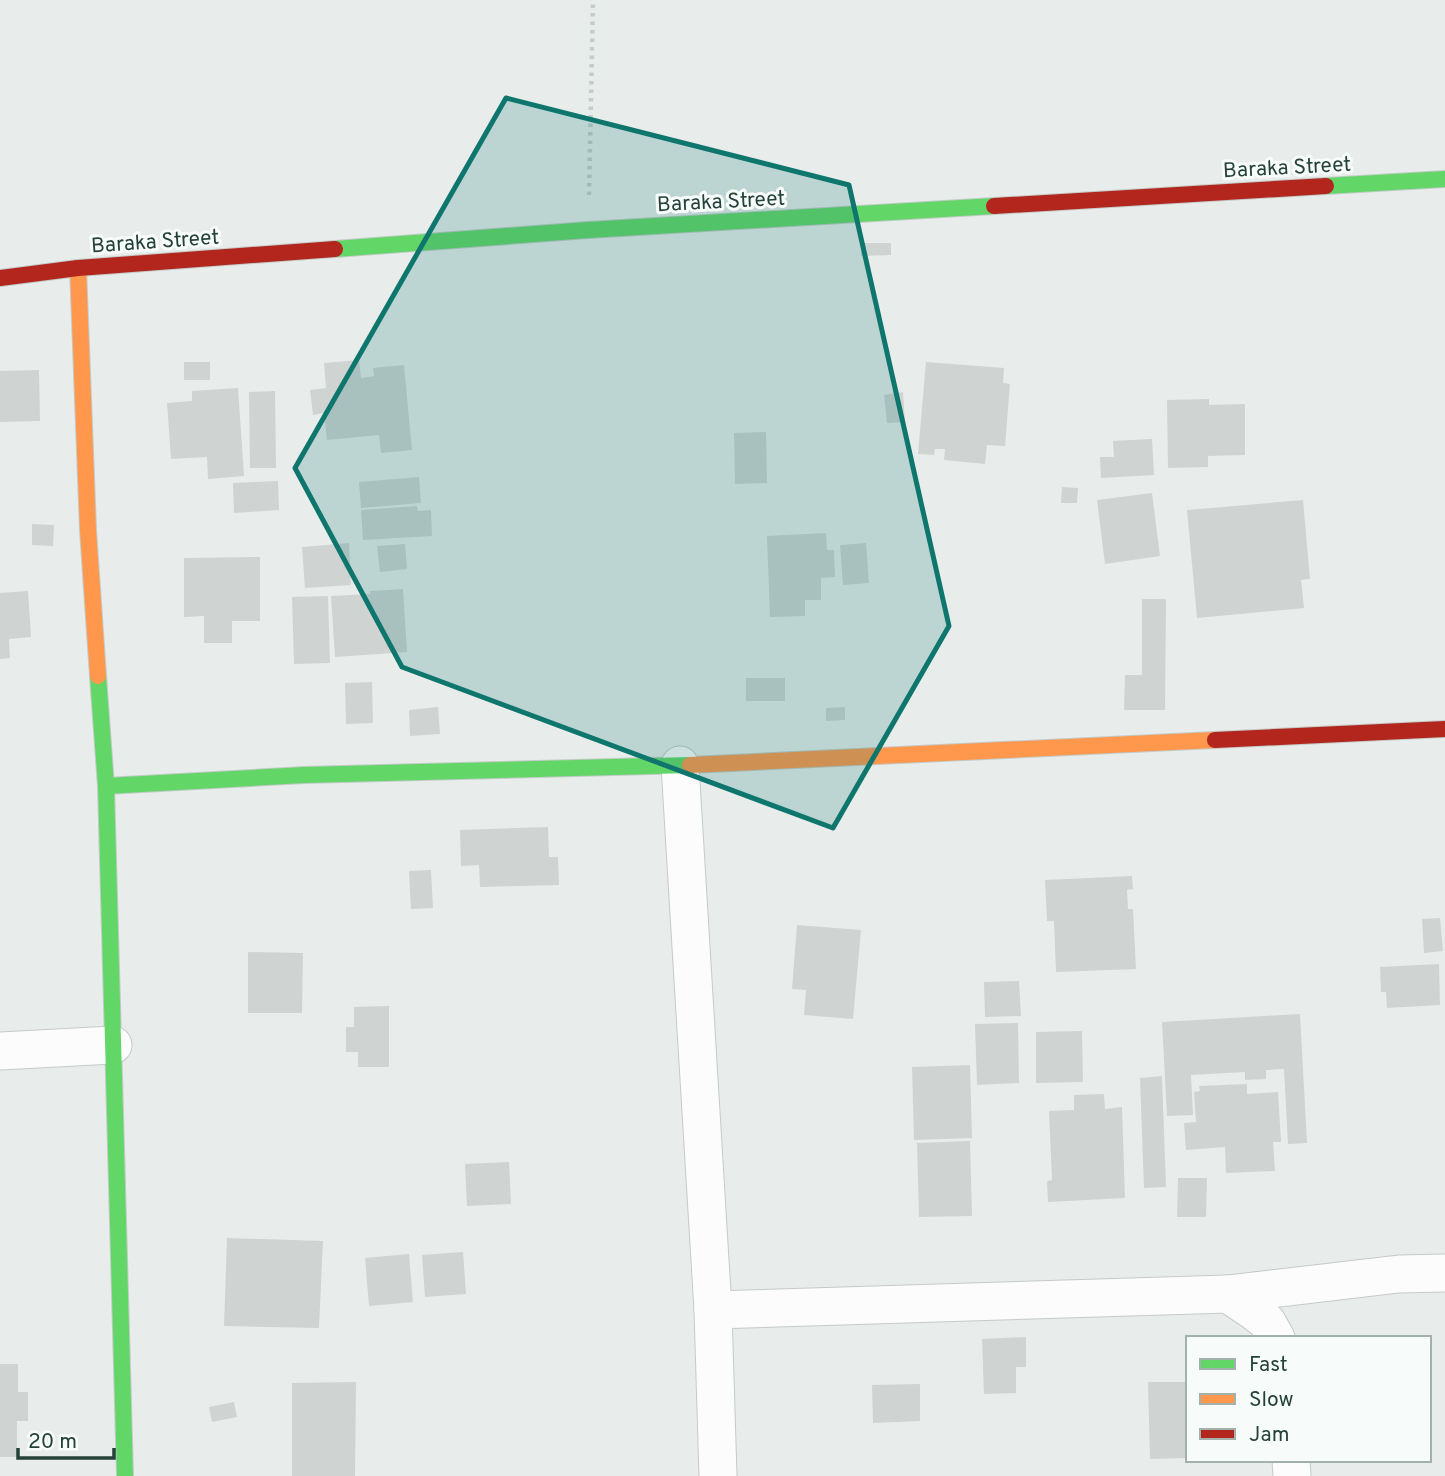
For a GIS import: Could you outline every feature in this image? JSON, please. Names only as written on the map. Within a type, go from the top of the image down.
[{"type":"street","name":"Baraka Street","points":[[0,278],[78,268],[588,230],[1445,179]]},
{"type":"street","points":[[78,268],[88,530],[106,786],[125,1476]]},
{"type":"street","points":[[106,786],[304,775],[680,765],[1445,729]]},
{"type":"street","points":[[680,765],[713,1310],[718,1476]]},
{"type":"street","points":[[0,1051],[113,1045]]},
{"type":"street","points":[[713,1310],[1228,1294],[1399,1273],[1445,1273]]},
{"type":"street","points":[[1228,1294],[1267,1322],[1275,1336]]},
{"type":"path","points":[[588,230],[593,0]]},
{"type":"highlighted area","points":[[506,98],[849,185],[949,626],[833,828],[402,667],[295,468]]},
{"type":"building","points":[[861,243],[891,243],[891,255],[861,256]]},
{"type":"building","points":[[359,360],[361,378],[374,376],[373,368],[404,365],[412,450],[381,453],[379,435],[327,440],[324,413],[313,415],[310,390],[326,388],[324,363]]},
{"type":"building","points":[[184,362],[210,362],[210,380],[184,380]]},
{"type":"building","points":[[926,362],[1004,368],[1003,383],[1010,384],[1005,446],[987,445],[985,464],[944,460],[945,449],[935,449],[934,455],[918,454]]},
{"type":"building","points":[[39,370],[40,421],[0,422],[0,371]]},
{"type":"building","points":[[238,388],[244,476],[208,479],[207,457],[171,459],[167,403],[192,401],[192,391]]},
{"type":"building","points":[[275,391],[276,468],[250,468],[249,392]]},
{"type":"building","points":[[903,392],[905,422],[887,423],[884,395]]},
{"type":"building","points":[[1209,399],[1209,405],[1245,404],[1245,455],[1208,456],[1208,467],[1168,468],[1167,400]]},
{"type":"building","points":[[766,432],[767,483],[735,484],[734,433]]},
{"type":"building","points":[[1152,439],[1154,475],[1101,478],[1100,457],[1114,457],[1113,441]]},
{"type":"building","points":[[419,477],[421,503],[361,508],[359,482]]},
{"type":"building","points":[[278,481],[279,510],[234,513],[233,483]]},
{"type":"building","points":[[1062,487],[1078,488],[1077,503],[1061,503]]},
{"type":"building","points":[[1152,493],[1160,556],[1105,564],[1097,500]]},
{"type":"building","points":[[1303,500],[1310,579],[1301,580],[1304,608],[1197,618],[1187,510]]},
{"type":"building","points":[[417,506],[418,511],[431,510],[432,536],[363,540],[361,510]]},
{"type":"building","points":[[32,524],[54,525],[53,546],[32,545]]},
{"type":"building","points":[[826,533],[827,550],[834,550],[835,577],[821,578],[821,600],[805,600],[805,616],[770,617],[767,536]]},
{"type":"building","points":[[349,543],[351,585],[305,588],[302,547]]},
{"type":"building","points":[[866,543],[869,583],[843,585],[840,545]]},
{"type":"building","points":[[405,544],[407,569],[380,572],[377,546]]},
{"type":"building","points":[[260,557],[260,621],[232,621],[232,643],[204,643],[204,616],[184,617],[184,558]]},
{"type":"building","points":[[403,589],[407,652],[335,657],[331,596]]},
{"type":"building","points":[[28,591],[31,637],[9,639],[10,658],[0,659],[0,593]]},
{"type":"building","points":[[328,596],[330,663],[294,664],[292,597]]},
{"type":"building","points":[[1142,599],[1166,599],[1165,710],[1124,710],[1125,675],[1142,675]]},
{"type":"building","points":[[746,678],[785,678],[785,701],[746,701]]},
{"type":"building","points":[[372,682],[373,723],[346,724],[345,683]]},
{"type":"building","points":[[438,707],[440,734],[410,736],[409,710]]},
{"type":"building","points":[[845,707],[845,720],[826,721],[826,708]]},
{"type":"building","points":[[548,827],[549,857],[558,857],[559,885],[480,887],[479,865],[461,866],[460,830]]},
{"type":"building","points":[[431,870],[433,908],[411,909],[409,871]]},
{"type":"building","points":[[1132,876],[1133,889],[1127,890],[1128,909],[1133,909],[1136,969],[1056,972],[1054,921],[1047,921],[1045,880]]},
{"type":"building","points":[[1440,918],[1443,951],[1424,953],[1422,919]]},
{"type":"building","points":[[797,925],[861,930],[853,1019],[804,1015],[806,990],[792,989]]},
{"type":"building","points":[[248,952],[303,953],[302,1013],[248,1013]]},
{"type":"building","points":[[1439,964],[1440,1005],[1387,1008],[1386,992],[1381,992],[1380,967]]},
{"type":"building","points":[[1019,981],[1021,1016],[985,1017],[984,982]]},
{"type":"building","points":[[389,1006],[389,1067],[358,1067],[358,1052],[346,1052],[346,1027],[354,1027],[354,1007]]},
{"type":"building","points":[[1300,1014],[1307,1143],[1288,1144],[1284,1069],[1266,1070],[1266,1079],[1245,1080],[1245,1072],[1191,1075],[1193,1115],[1167,1116],[1162,1022]]},
{"type":"building","points":[[1018,1023],[1019,1083],[977,1085],[975,1024]]},
{"type":"building","points":[[1082,1031],[1083,1082],[1036,1083],[1036,1032]]},
{"type":"building","points":[[970,1065],[972,1138],[914,1140],[912,1067]]},
{"type":"building","points":[[1162,1076],[1166,1187],[1144,1188],[1140,1078]]},
{"type":"building","points":[[1247,1084],[1247,1094],[1278,1092],[1281,1142],[1273,1142],[1275,1171],[1226,1173],[1225,1147],[1186,1150],[1184,1123],[1196,1122],[1194,1092],[1200,1091],[1199,1086]]},
{"type":"building","points":[[1104,1094],[1105,1109],[1122,1107],[1125,1198],[1048,1202],[1047,1181],[1052,1180],[1049,1111],[1074,1110],[1074,1095]]},
{"type":"building","points":[[970,1141],[972,1216],[919,1217],[917,1143]]},
{"type":"building","points":[[509,1162],[511,1204],[467,1206],[465,1164]]},
{"type":"building","points":[[1178,1178],[1207,1178],[1206,1217],[1177,1217]]},
{"type":"building","points":[[227,1238],[323,1241],[319,1328],[224,1326]]},
{"type":"building","points":[[463,1252],[466,1294],[425,1297],[422,1255]]},
{"type":"building","points":[[409,1254],[413,1302],[369,1306],[365,1258]]},
{"type":"building","points":[[1026,1337],[1026,1367],[1016,1367],[1016,1393],[984,1394],[982,1339]]},
{"type":"building","points":[[0,1364],[18,1364],[18,1392],[28,1392],[28,1421],[17,1421],[17,1457],[0,1457]]},
{"type":"building","points":[[356,1382],[355,1476],[292,1476],[292,1383]]},
{"type":"building","points":[[1148,1382],[1186,1382],[1186,1458],[1150,1459]]},
{"type":"building","points":[[920,1384],[920,1421],[873,1423],[872,1385]]},
{"type":"building","points":[[234,1402],[237,1417],[212,1422],[209,1407]]},
{"type":"traffic: fast","points":[[1326,186],[1445,179]]},
{"type":"traffic: fast","points":[[335,249],[588,230],[994,206]]},
{"type":"traffic: fast","points":[[98,676],[106,786],[125,1476]]},
{"type":"traffic: fast","points":[[106,786],[304,775],[690,765]]},
{"type":"traffic: slow","points":[[78,268],[88,530],[98,676]]},
{"type":"traffic: slow","points":[[690,765],[1215,740]]},
{"type":"traffic: jam","points":[[994,206],[1326,186]]},
{"type":"traffic: jam","points":[[0,278],[78,268],[335,249]]},
{"type":"traffic: jam","points":[[1215,740],[1445,729]]}]
